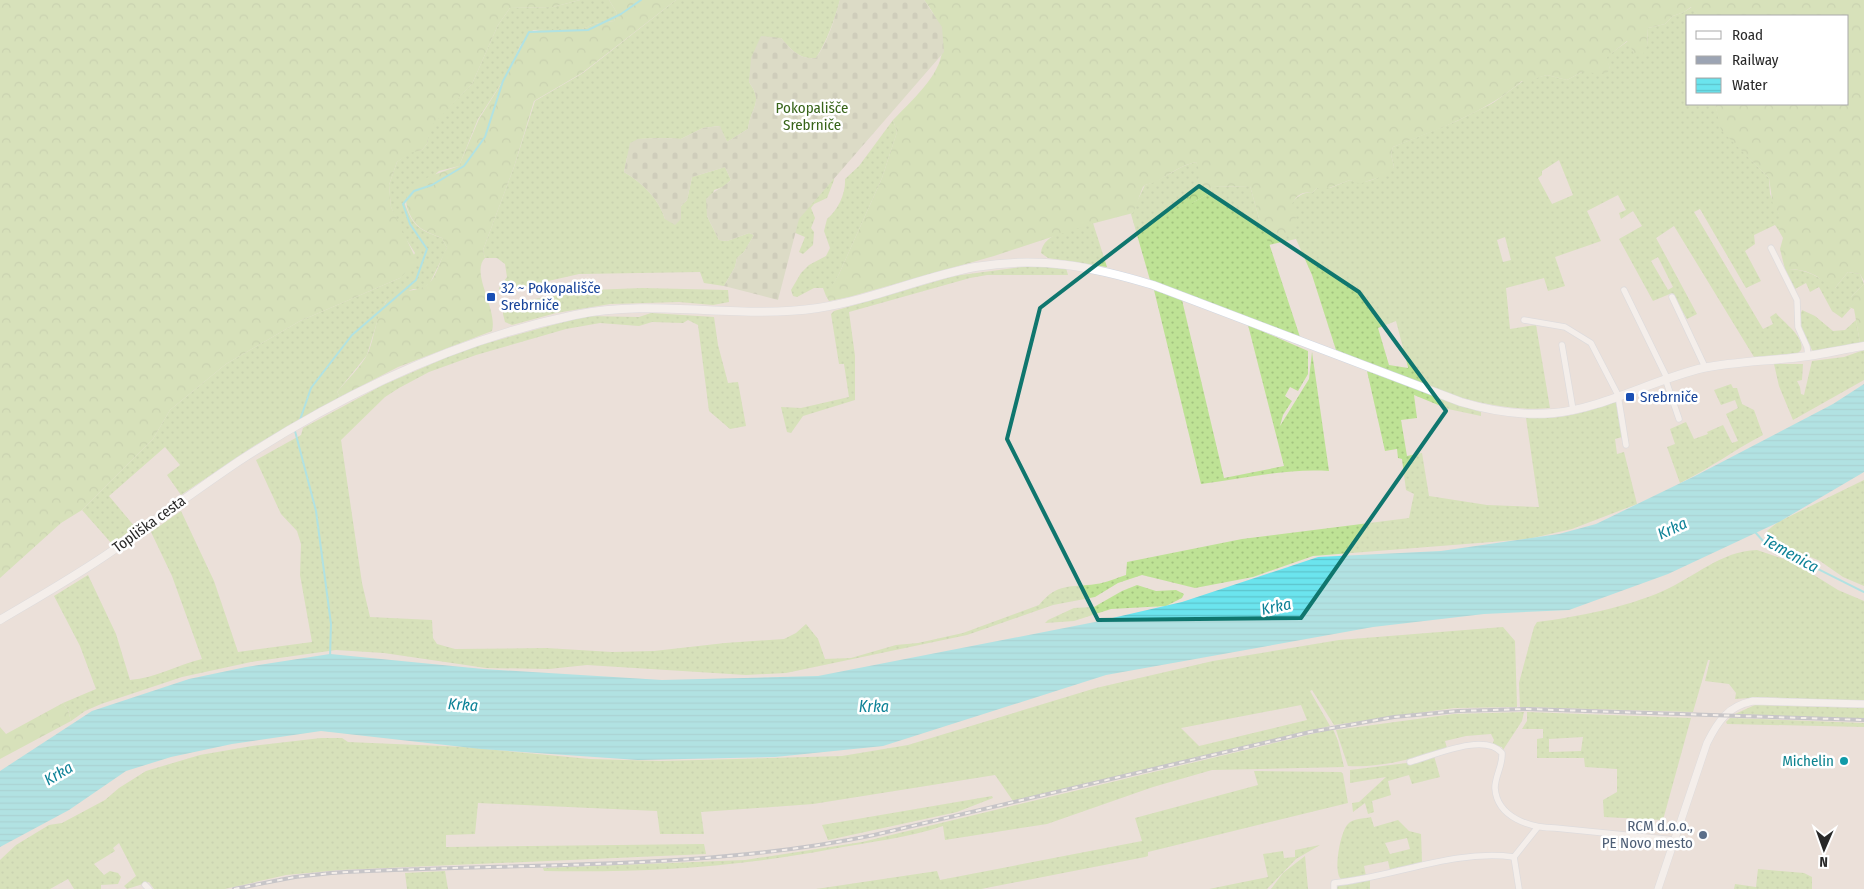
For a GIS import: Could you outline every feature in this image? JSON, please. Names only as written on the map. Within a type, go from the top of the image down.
[{"type":"main road","name":"Topliška cesta","points":[[0,620],[110,552],[243,459],[361,390],[440,355],[500,334],[576,314],[599,310],[642,307],[768,312],[815,308],[849,302],[974,268],[1039,261],[1103,270],[1153,285],[1461,402],[1490,410],[1545,413],[1573,410],[1666,378],[1706,367],[1808,356],[1864,346]]},
{"type":"street","points":[[1771,248],[1797,300],[1798,327],[1807,347],[1808,356]]},
{"type":"street","points":[[1624,290],[1666,378],[1679,419]]},
{"type":"street","points":[[1672,298],[1706,367]]},
{"type":"street","points":[[1524,320],[1565,327],[1591,343],[1618,395],[1626,445]]},
{"type":"street","points":[[1562,345],[1573,410]]},
{"type":"street","points":[[1658,889],[1708,742],[1715,728],[1729,710],[1742,703],[1753,701],[1864,704]]},
{"type":"street","points":[[1410,762],[1468,745],[1484,745],[1498,749],[1503,758],[1495,788],[1501,806],[1517,819],[1537,828],[1555,828],[1675,840]]},
{"type":"street","points":[[1519,889],[1514,857],[1537,828]]},
{"type":"street","points":[[1334,889],[1334,883],[1358,880],[1426,863],[1488,854],[1514,857]]},
{"type":"highlighted area","points":[[1199,186],[1359,292],[1446,411],[1301,618],[1098,620],[1007,439],[1040,308]]},
{"type":"green space","points":[[0,0],[580,0],[553,7],[510,8],[498,25],[472,84],[431,126],[427,144],[422,150],[410,153],[397,162],[389,185],[391,207],[416,259],[414,264],[400,278],[300,321],[226,364],[170,410],[153,439],[82,510],[61,523],[0,578]]},
{"type":"green space","points":[[580,0],[609,0],[617,13],[614,21],[594,24],[582,29],[533,30],[520,46],[508,73],[478,119],[459,166],[439,171],[404,202],[413,222],[421,229],[442,238],[447,248],[430,283],[422,289],[413,289],[386,301],[377,322],[367,355],[337,392],[340,397],[254,446],[181,495],[167,475],[180,465],[165,447],[109,496],[135,527],[112,544],[82,510],[153,439],[170,410],[226,364],[300,321],[400,278],[415,253],[402,233],[391,207],[389,185],[397,162],[410,152],[422,150],[427,144],[430,126],[472,84],[498,25],[510,8],[553,7]]},
{"type":"green space","points":[[609,0],[676,0],[582,73],[534,101],[514,167],[483,250],[485,258],[481,265],[482,282],[491,312],[492,331],[398,367],[340,397],[337,392],[358,368],[368,353],[377,321],[386,302],[395,295],[427,285],[433,278],[447,248],[442,238],[425,231],[414,221],[408,210],[406,200],[409,192],[423,180],[459,166],[479,119],[508,73],[528,33],[544,29],[582,29],[594,24],[614,21],[617,13]]},
{"type":"green space","points":[[676,0],[840,0],[830,30],[816,58],[801,56],[792,50],[781,38],[751,71],[749,82],[756,95],[756,100],[748,129],[727,142],[719,126],[703,128],[681,139],[638,139],[627,157],[624,172],[638,181],[649,192],[659,205],[665,219],[681,219],[681,206],[687,200],[692,177],[725,167],[731,180],[723,187],[714,190],[707,216],[719,240],[727,241],[749,233],[754,235],[744,252],[737,258],[735,267],[724,286],[704,283],[700,272],[579,274],[500,292],[499,288],[507,277],[505,264],[497,258],[485,258],[483,250],[514,167],[535,101],[583,73]]},
{"type":"green space","name":"Pokopališče Srebrniče","points":[[840,0],[924,0],[942,27],[944,52],[799,219],[778,300],[724,286],[735,267],[737,258],[744,252],[754,235],[749,233],[727,241],[719,240],[707,216],[706,199],[731,180],[725,167],[692,177],[687,200],[681,206],[681,219],[675,225],[665,219],[659,205],[649,192],[638,181],[624,172],[630,143],[638,139],[681,139],[703,128],[720,126],[727,142],[748,129],[756,100],[756,95],[749,82],[751,58],[761,36],[781,38],[792,50],[801,56],[816,58],[828,37]]},
{"type":"green space","points":[[924,0],[1864,0],[1864,281],[1860,274],[1848,272],[1835,288],[1829,288],[1821,279],[1810,273],[1785,269],[1780,249],[1783,238],[1779,231],[1779,214],[1773,206],[1769,178],[1721,130],[1715,105],[1849,105],[1849,15],[1697,15],[1691,7],[1673,16],[1665,24],[1648,28],[1647,46],[1642,56],[1634,53],[1627,41],[1607,57],[1610,69],[1606,74],[1582,72],[1567,80],[1547,75],[1533,79],[1531,83],[1522,81],[1477,111],[1444,127],[1393,147],[1391,154],[1394,167],[1386,175],[1359,184],[1350,180],[1329,188],[1317,188],[1312,193],[1300,194],[1292,204],[1297,213],[1292,232],[1285,235],[1276,233],[1273,238],[1273,244],[1269,245],[1260,222],[1250,186],[1212,187],[1210,193],[1187,206],[1186,202],[1199,178],[1196,162],[1180,167],[1157,181],[1144,186],[1133,213],[1091,224],[994,256],[829,301],[826,296],[839,274],[882,178],[897,132],[893,120],[920,92],[938,65],[942,51],[942,36],[936,19]]},
{"type":"green space","points":[[1692,7],[1697,15],[1686,15],[1686,105],[1715,105],[1722,130],[1769,178],[1770,194],[1779,214],[1779,231],[1775,225],[1754,235],[1755,244],[1745,251],[1761,281],[1746,288],[1700,209],[1694,212],[1763,329],[1773,324],[1770,317],[1776,313],[1800,340],[1801,350],[1798,353],[1754,357],[1674,226],[1656,238],[1697,314],[1687,319],[1672,293],[1653,301],[1619,239],[1642,226],[1633,211],[1621,219],[1619,213],[1626,210],[1618,195],[1587,211],[1601,241],[1555,257],[1565,286],[1548,291],[1544,278],[1506,288],[1510,329],[1536,325],[1550,408],[1522,408],[1468,399],[1414,382],[1336,350],[1312,275],[1296,239],[1273,244],[1273,238],[1284,216],[1298,197],[1305,193],[1312,193],[1317,188],[1330,188],[1350,180],[1362,182],[1378,177],[1394,167],[1391,154],[1393,147],[1457,121],[1493,103],[1523,81],[1547,75],[1567,80],[1582,72],[1610,69],[1606,57],[1628,41],[1634,53],[1647,46],[1648,28],[1665,24],[1673,16]],"holes":[[[1559,160],[1573,195],[1552,204],[1538,178],[1542,175],[1542,171]],[[1505,237],[1511,260],[1503,262],[1497,240]],[[1658,257],[1673,287],[1668,290],[1651,261]],[[1396,321],[1408,368],[1389,365],[1378,328]]]},
{"type":"green space","points":[[893,120],[897,132],[882,178],[839,274],[828,294],[826,296],[823,288],[814,288],[797,297],[793,296],[791,290],[801,273],[809,265],[826,256],[830,248],[824,231],[827,219],[835,211],[840,201],[845,179],[859,166]]},
{"type":"green space","points":[[1196,162],[1201,171],[1192,203],[1210,193],[1212,187],[1250,186],[1260,222],[1264,228],[1300,337],[1150,280],[1131,214],[1145,185]]},
{"type":"green space","points":[[833,173],[834,180],[827,198],[814,204],[811,208],[815,218],[811,228],[814,232],[813,245],[803,254],[799,252],[805,237],[793,232],[793,194]]},
{"type":"green space","points":[[1093,223],[1107,267],[1048,258],[1041,253],[1043,246],[1054,236],[1070,229]]},
{"type":"green space","points":[[1029,266],[1066,268],[1068,275],[987,275],[970,278],[849,312],[855,356],[855,400],[803,416],[791,433],[787,432],[781,407],[801,408],[849,397],[844,364],[839,364],[831,314],[834,311],[954,276]]},
{"type":"green space","points":[[1785,269],[1805,272],[1835,288],[1848,272],[1860,274],[1864,284],[1851,297],[1849,307],[1851,308],[1842,318],[1832,311],[1819,287],[1810,292],[1806,283],[1795,289]]},
{"type":"green space","points":[[1864,284],[1864,342],[1860,343],[1854,309],[1849,307],[1847,301]]},
{"type":"green space","points":[[642,288],[728,290],[729,302],[713,305],[679,302],[610,304],[556,313],[512,325],[505,322],[503,314],[504,304],[592,290]]},
{"type":"green space","points":[[1154,290],[1182,300],[1224,478],[1284,466],[1248,325],[1308,351],[1308,374],[1298,391],[1290,387],[1285,396],[1292,401],[1283,415],[1280,426],[1309,379],[1312,352],[1329,471],[1281,472],[1201,484]]},
{"type":"green space","points":[[1802,310],[1815,316],[1833,331],[1845,330],[1856,320],[1860,343],[1816,353],[1812,350],[1798,322]]},
{"type":"green space","points":[[651,313],[714,317],[718,345],[728,383],[738,382],[746,426],[730,429],[709,411],[698,325],[688,320],[683,323],[652,322],[639,326],[600,323],[566,329],[476,355],[429,372],[385,397],[341,440],[362,583],[370,617],[432,620],[433,638],[437,644],[455,649],[546,648],[612,652],[654,651],[784,639],[796,633],[806,624],[818,639],[825,659],[851,658],[896,645],[918,643],[963,633],[1039,605],[1059,589],[1107,582],[1126,575],[1127,562],[1242,539],[1409,518],[1414,494],[1406,490],[1402,459],[1398,458],[1397,449],[1385,451],[1367,371],[1481,412],[1481,416],[1448,409],[1414,395],[1417,418],[1401,420],[1407,456],[1422,453],[1429,496],[1487,505],[1539,507],[1526,418],[1550,418],[1572,415],[1616,402],[1622,437],[1615,439],[1617,454],[1624,452],[1637,504],[1572,529],[1528,539],[1313,556],[1253,577],[1195,588],[1142,575],[1118,583],[1095,597],[1053,605],[967,635],[786,673],[746,675],[587,665],[549,669],[486,668],[384,653],[336,650],[251,662],[182,677],[101,704],[85,711],[71,721],[68,710],[63,703],[96,689],[80,646],[54,596],[88,575],[116,634],[130,680],[149,677],[202,659],[172,576],[151,532],[181,511],[214,581],[238,652],[312,642],[300,575],[301,544],[297,531],[281,514],[256,460],[301,435],[303,428],[383,385],[466,349],[585,316],[639,317]]},
{"type":"green space","points":[[1864,350],[1864,380],[1793,420],[1779,386],[1774,364],[1803,364],[1802,380],[1797,381],[1801,394],[1804,395],[1812,361],[1844,357]]},
{"type":"green space","points":[[1731,384],[1733,388],[1737,388],[1742,404],[1754,410],[1763,435],[1680,483],[1667,447],[1675,444],[1670,429],[1686,422],[1694,439],[1708,434],[1707,432],[1723,425],[1732,443],[1738,441],[1726,414],[1738,408],[1735,400],[1721,405],[1714,390]]},
{"type":"green space","points":[[1864,480],[1864,586],[1843,577],[1820,561],[1768,539],[1767,531],[1778,522]]},
{"type":"green space","points":[[1757,550],[1793,562],[1838,590],[1864,601],[1864,701],[1762,697],[1735,699],[1736,693],[1729,684],[1705,681],[1710,660],[1708,660],[1693,712],[1520,707],[1519,683],[1537,622],[1585,614],[1634,602],[1663,591],[1720,560],[1744,551]]},
{"type":"green space","points":[[1137,585],[1156,591],[1176,590],[1184,594],[1182,598],[1166,606],[1111,609],[1074,621],[1045,623],[1074,608],[1094,607]]},
{"type":"green space","points":[[1503,627],[1515,641],[1517,707],[1454,708],[1334,725],[1312,690],[1310,691],[1330,726],[1013,801],[995,775],[813,804],[701,812],[704,834],[660,834],[657,811],[478,803],[475,834],[446,835],[446,847],[704,844],[706,854],[340,870],[286,875],[225,889],[154,889],[149,882],[127,889],[124,886],[136,876],[119,843],[113,848],[115,851],[94,864],[104,875],[110,871],[118,873],[121,877],[118,884],[101,885],[101,889],[74,889],[68,879],[50,889],[0,889],[0,860],[16,845],[49,825],[62,823],[105,800],[119,788],[146,771],[200,755],[252,746],[321,738],[342,738],[348,742],[465,747],[590,759],[661,761],[842,756],[908,745],[1096,688],[1213,661],[1339,640]],"holes":[[[1301,705],[1307,720],[1199,746],[1181,728]]]},
{"type":"green space","points":[[63,703],[68,710],[71,721],[0,759],[0,727],[6,734]]},
{"type":"green space","points":[[1755,705],[1864,708],[1864,719],[1735,714]]},
{"type":"green space","points":[[1524,712],[1522,721],[1503,750],[1502,747],[1492,745],[1494,740],[1491,734],[1466,736],[1445,741],[1447,748],[1411,759],[1386,764],[1348,766],[1336,730],[1454,714]]},
{"type":"green space","points":[[1527,712],[1691,718],[1663,820],[1604,817],[1603,800],[1617,792],[1617,769],[1585,767],[1584,758],[1537,758],[1537,739],[1543,738],[1543,729],[1522,729],[1527,721]],"holes":[[[1583,737],[1581,751],[1549,752],[1549,739]]]},
{"type":"green space","points":[[1730,718],[1864,723],[1864,727],[1727,724],[1726,722]]},
{"type":"green space","points":[[1333,729],[1344,767],[1212,770],[1153,787],[1047,824],[945,840],[943,826],[916,834],[797,855],[689,868],[544,871],[543,868],[745,860],[862,842]]},
{"type":"green space","points":[[1434,756],[1440,777],[1412,784],[1409,775],[1388,781],[1391,795],[1372,801],[1374,812],[1368,814],[1365,803],[1353,812],[1352,803],[1359,802],[1386,777],[1350,783],[1350,770],[1415,762]]},
{"type":"green space","points":[[1254,771],[1341,772],[1343,774],[1348,803],[1148,852],[1148,856],[1145,857],[981,889],[816,889],[937,871],[940,880],[1142,841],[1135,818],[1258,785]]},
{"type":"green space","points":[[992,796],[993,798],[957,812],[828,840],[822,825]]},
{"type":"green space","points":[[1371,817],[1374,827],[1398,820],[1409,831],[1421,834],[1422,862],[1390,870],[1388,861],[1364,866],[1366,876],[1341,879],[1338,861],[1340,843],[1345,828],[1353,821]],"holes":[[[1407,838],[1410,849],[1390,854],[1385,843]]]},
{"type":"green space","points":[[1320,845],[1296,859],[1267,889],[1209,889],[1268,877],[1263,854],[1283,851],[1284,858],[1295,857],[1295,850]]},
{"type":"green space","points":[[1305,856],[1308,889],[1271,889],[1283,873]]},
{"type":"green space","points":[[1758,869],[1804,873],[1812,877],[1812,889],[1734,889],[1735,884],[1756,887]]},
{"type":"green space","points":[[445,871],[448,889],[407,889],[405,873]]},
{"type":"green space","points":[[1370,879],[1370,889],[1336,889],[1339,884]]},
{"type":"water","name":"Krka","points":[[1864,384],[1864,472],[1779,522],[1668,574],[1569,610],[1484,614],[1373,627],[1106,675],[883,746],[775,757],[638,760],[481,749],[321,731],[232,744],[171,757],[126,771],[69,810],[0,847],[0,771],[92,711],[189,679],[246,667],[330,654],[483,669],[662,680],[818,676],[1095,622],[1182,602],[1318,557],[1441,551],[1559,534],[1596,524],[1695,476],[1833,404]]},
{"type":"waterway","points":[[300,420],[311,388],[352,335],[416,280],[427,249],[410,224],[403,204],[414,191],[432,185],[464,166],[485,137],[503,81],[529,32],[588,30],[621,14],[641,0]]},
{"type":"waterway","points":[[295,431],[316,511],[331,624],[330,657]]},
{"type":"waterway","name":"Temenica","points":[[1755,532],[1764,542],[1864,592]]},
{"type":"railway","points":[[234,889],[295,877],[331,873],[604,864],[740,855],[807,847],[874,835],[1310,732],[1394,717],[1458,711],[1526,709],[1864,720]]},
{"type":"place","name":"32 ~ Pokopališče Srebrniče","points":[[491,297]]},
{"type":"place","name":"Srebrniče","points":[[1630,397]]},
{"type":"place","name":"Michelin","points":[[1844,761]]},
{"type":"place","name":"RCM d.o.o., PE Novo mesto","points":[[1703,835]]}]
